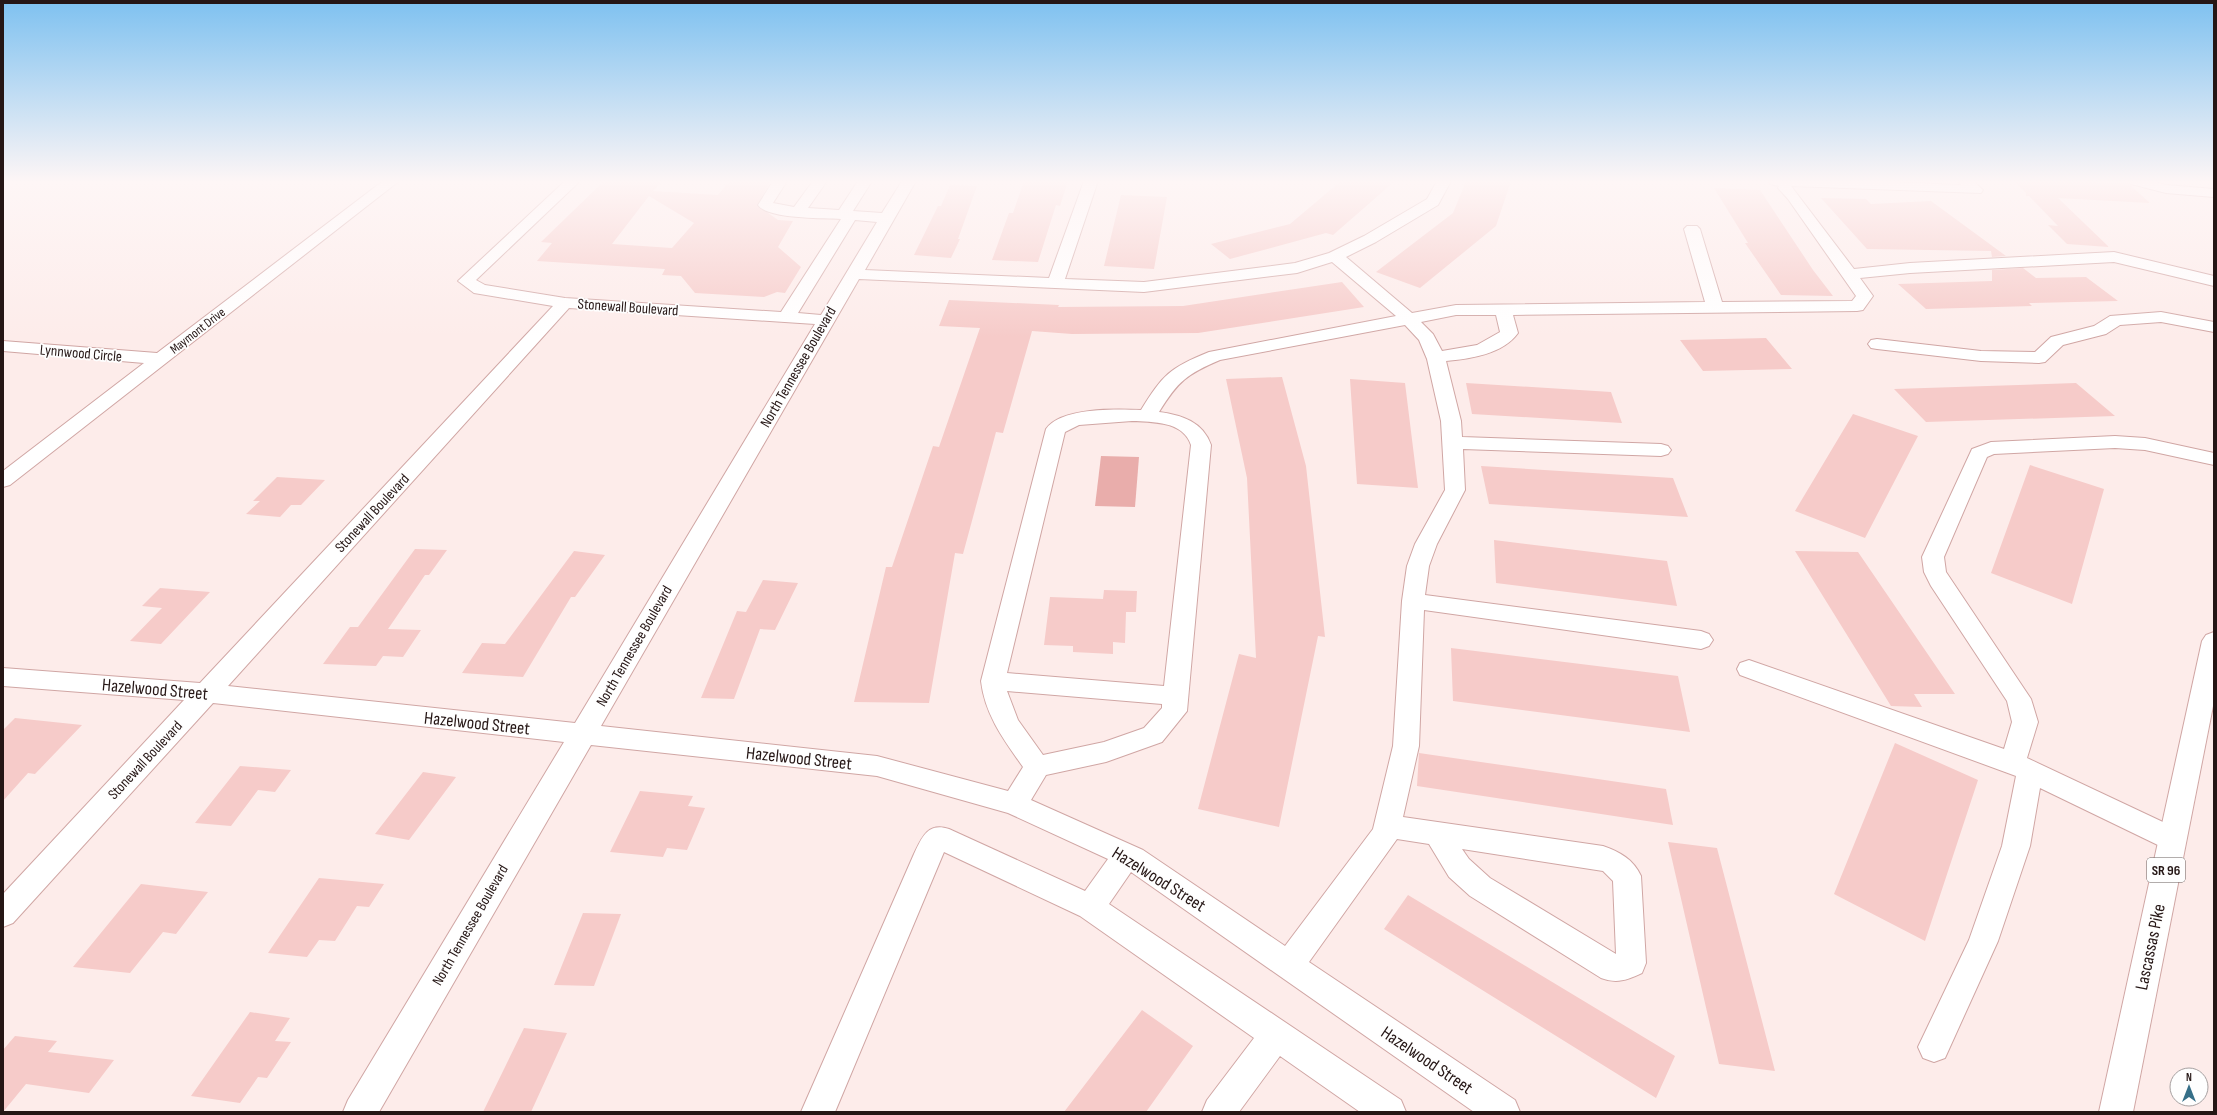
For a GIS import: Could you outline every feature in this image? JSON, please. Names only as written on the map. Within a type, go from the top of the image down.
[{"type":"street","name":"Maymont Drive","points":[[3,481],[324,233]]},
{"type":"street","points":[[518,233],[466,282],[480,289],[565,303]]},
{"type":"street","points":[[786,318],[836,233]]},
{"type":"street","name":"North Tennessee Boulevard","points":[[360,1112],[877,233]]},
{"type":"street","points":[[1055,284],[1073,233]]},
{"type":"street","points":[[853,274],[1144,287],[1297,268],[1335,256],[1380,233]]},
{"type":"street","points":[[1693,233],[1715,307]]},
{"type":"street","points":[[1146,417],[1166,385],[1186,368],[1215,356],[1456,310],[1503,308],[1857,306],[1865,296],[1820,233]]},
{"type":"street","points":[[1289,966],[1386,833],[1406,746],[1413,602],[1418,566],[1426,544],[1455,490],[1451,421],[1435,357],[1427,338],[1410,319],[1335,256]]},
{"type":"street","points":[[1836,256],[1885,260],[1910,268]]},
{"type":"street","points":[[1849,274],[1910,268],[2114,257],[2214,282]]},
{"type":"street","name":"Stonewall Boulevard","points":[[3,914],[565,303],[826,320]]},
{"type":"street","points":[[1435,357],[1469,353],[1495,345],[1509,333],[1503,308]]},
{"type":"street","points":[[1877,344],[1981,356],[2039,358],[2057,341],[2100,330],[2116,320],[2161,317],[2214,327]]},
{"type":"street","name":"Lynnwood Circle","points":[[3,346],[160,359]]},
{"type":"street","points":[[1014,804],[1037,767],[1058,760],[1106,752],[1153,735],[1174,711],[1201,444],[1198,434],[1184,424],[1146,417],[1100,416],[1076,419],[1056,430],[993,681],[994,699],[1008,726],[1037,767]]},
{"type":"street","points":[[1934,1047],[1983,941],[2016,846],[2026,722],[2019,699],[1942,586],[1935,572],[1933,557],[1979,453],[1991,448],[2115,442],[2145,444],[2214,459]]},
{"type":"street","points":[[1452,443],[1661,450]]},
{"type":"street","points":[[1413,602],[1701,640]]},
{"type":"street","name":"Lascassas Pike","points":[[2116,1112],[2214,641]]},
{"type":"street","points":[[1749,669],[2022,767],[2172,839]]},
{"type":"street","name":"Hazelwood Street","points":[[3,677],[207,693],[876,766],[1014,804],[1127,856],[1503,1112]]},
{"type":"street","points":[[993,681],[1175,696]]},
{"type":"street","points":[[1387,826],[1603,858],[1614,862],[1627,876],[1631,964],[1624,967],[1612,968],[1480,887],[1459,868],[1438,834]]},
{"type":"street","points":[[818,1112],[928,854],[939,837],[1090,907],[1389,1112]]},
{"type":"street","points":[[1090,907],[1127,856]]},
{"type":"street","points":[[1219,1112],[1276,1034]]},
{"type":"shaded area","points":[[1101,456],[1139,457],[1135,507],[1095,506]]},
{"type":"building","points":[[550,233],[620,233],[612,244],[672,248],[685,233],[786,233],[778,247],[801,267],[785,293],[777,292],[764,297],[695,293],[681,276],[662,275],[665,269],[537,261],[552,243],[541,242]]},
{"type":"building","points":[[925,233],[960,233],[958,239],[960,239],[951,258],[914,255]]},
{"type":"building","points":[[1002,233],[1047,233],[1038,262],[992,260]]},
{"type":"building","points":[[1112,233],[1160,233],[1154,269],[1104,266]]},
{"type":"building","points":[[1254,233],[1326,233],[1230,259],[1211,244]]},
{"type":"building","points":[[1427,233],[1487,233],[1420,288],[1376,272]]},
{"type":"building","points":[[1742,233],[1789,233],[1813,270],[1833,296],[1781,295],[1745,243],[1748,243]]},
{"type":"building","points":[[1853,233],[1975,233],[2006,256],[1992,257],[1991,251],[1867,249]]},
{"type":"building","points":[[2056,233],[2094,233],[2109,247],[2067,244]]},
{"type":"building","points":[[2023,268],[2036,278],[2086,277],[2118,301],[2029,303],[2032,306],[1926,309],[1898,284],[1992,281],[1992,270]]},
{"type":"building","points":[[1342,282],[1364,307],[1198,333],[1072,334],[1032,331],[1003,433],[996,432],[963,554],[955,553],[929,703],[854,702],[886,567],[892,567],[933,446],[939,447],[980,328],[939,326],[949,300],[1059,305],[1058,307],[1183,306]]},
{"type":"building","points":[[1766,338],[1792,369],[1703,371],[1680,340]]},
{"type":"building","points":[[1282,377],[1306,466],[1325,637],[1318,636],[1279,827],[1198,809],[1239,654],[1256,658],[1247,478],[1226,379]]},
{"type":"building","points":[[1350,379],[1405,383],[1418,488],[1357,484]]},
{"type":"building","points":[[1466,383],[1611,392],[1622,423],[1472,414]]},
{"type":"building","points":[[2076,383],[2115,416],[1926,422],[1894,389]]},
{"type":"building","points":[[1853,414],[1918,436],[1865,538],[1795,511]]},
{"type":"building","points":[[2030,465],[2104,489],[2072,604],[1991,573]]},
{"type":"building","points":[[1481,466],[1673,478],[1688,517],[1489,504]]},
{"type":"building","points":[[277,477],[325,480],[301,505],[291,505],[280,517],[246,514],[260,501],[253,501]]},
{"type":"building","points":[[1494,540],[1667,561],[1677,606],[1496,583]]},
{"type":"building","points":[[415,549],[447,550],[429,575],[425,575],[388,629],[421,630],[403,657],[383,656],[376,666],[323,664],[350,627],[358,627]]},
{"type":"building","points":[[574,551],[605,555],[575,597],[571,597],[523,677],[462,673],[482,643],[505,644]]},
{"type":"building","points":[[1795,551],[1858,552],[1955,694],[1914,694],[1922,707],[1891,706]]},
{"type":"building","points":[[763,580],[798,583],[775,630],[760,629],[734,699],[701,698],[737,611],[746,612]]},
{"type":"building","points":[[160,588],[210,592],[161,644],[130,641],[162,608],[142,606]]},
{"type":"building","points":[[1104,590],[1137,591],[1136,612],[1126,612],[1125,643],[1113,642],[1113,654],[1073,652],[1073,646],[1044,645],[1050,597],[1103,599]]},
{"type":"building","points":[[1451,648],[1678,676],[1690,732],[1453,701]]},
{"type":"building","points":[[15,718],[82,725],[35,774],[28,773],[3,801],[3,730]]},
{"type":"building","points":[[1895,743],[1978,780],[1925,941],[1834,894]]},
{"type":"building","points":[[1419,753],[1666,789],[1673,825],[1417,786]]},
{"type":"building","points":[[240,766],[291,770],[275,792],[258,790],[231,826],[195,823]]},
{"type":"building","points":[[423,772],[456,777],[409,840],[375,834]]},
{"type":"building","points":[[640,791],[693,796],[688,806],[705,808],[687,850],[667,848],[663,857],[610,852]]},
{"type":"building","points":[[1668,842],[1717,848],[1775,1071],[1719,1064]]},
{"type":"building","points":[[319,878],[384,884],[369,907],[357,906],[335,941],[319,940],[307,957],[268,953]]},
{"type":"building","points":[[141,884],[208,892],[176,934],[163,932],[130,973],[73,967]]},
{"type":"building","points":[[1408,895],[1675,1056],[1656,1098],[1384,929]]},
{"type":"building","points":[[583,913],[621,914],[594,986],[554,985]]},
{"type":"building","points":[[1142,1010],[1193,1046],[1146,1112],[1064,1112]]},
{"type":"building","points":[[250,1012],[290,1018],[275,1041],[291,1042],[267,1078],[258,1077],[240,1103],[191,1096]]},
{"type":"building","points":[[524,1028],[567,1033],[531,1112],[483,1112]]},
{"type":"building","points":[[15,1036],[57,1041],[48,1052],[114,1060],[89,1093],[26,1084],[3,1112],[3,1050]]}]
